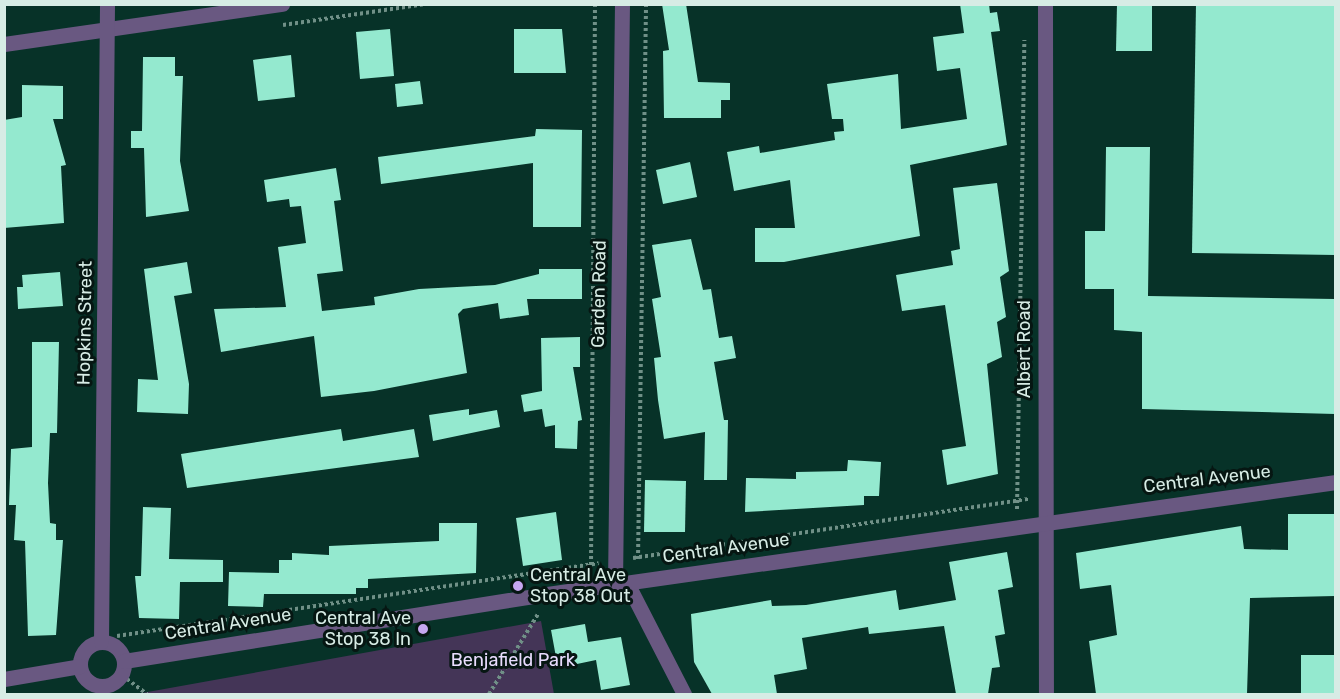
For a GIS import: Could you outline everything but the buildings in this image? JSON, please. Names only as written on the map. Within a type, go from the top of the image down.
[{"type":"street","name":"Hopkins Street","points":[[101,640],[107,4]]},
{"type":"street","points":[[4,44],[282,4]]},
{"type":"street","name":"Garden Road","points":[[622,4],[616,561],[684,694]]},
{"type":"street","name":"Albert Road","points":[[1045,4],[1042,521],[1046,694]]},
{"type":"street","name":"Central Avenue","points":[[122,668],[540,595],[1042,521],[1335,482]]},
{"type":"street","points":[[101,640],[113,645],[122,668],[98,690],[85,679],[80,666],[85,649],[101,640]]},
{"type":"street","points":[[4,678],[80,666]]},
{"type":"path","points":[[591,588],[595,4]]},
{"type":"path","points":[[626,583],[638,558],[646,4]]},
{"type":"path","points":[[1017,525],[1024,28]]},
{"type":"path","points":[[101,640],[1042,496]]},
{"type":"path","points":[[489,694],[537,623],[540,595]]},
{"type":"path","points":[[122,668],[147,694]]},
{"type":"green space","name":"Benjafield Park","points":[[541,621],[554,694],[140,694],[142,693]]},
{"type":"place","name":"Central Ave Stop 38 Out","points":[[518,586]]},
{"type":"place","name":"Central Ave Stop 38 In","points":[[423,629]]}]
